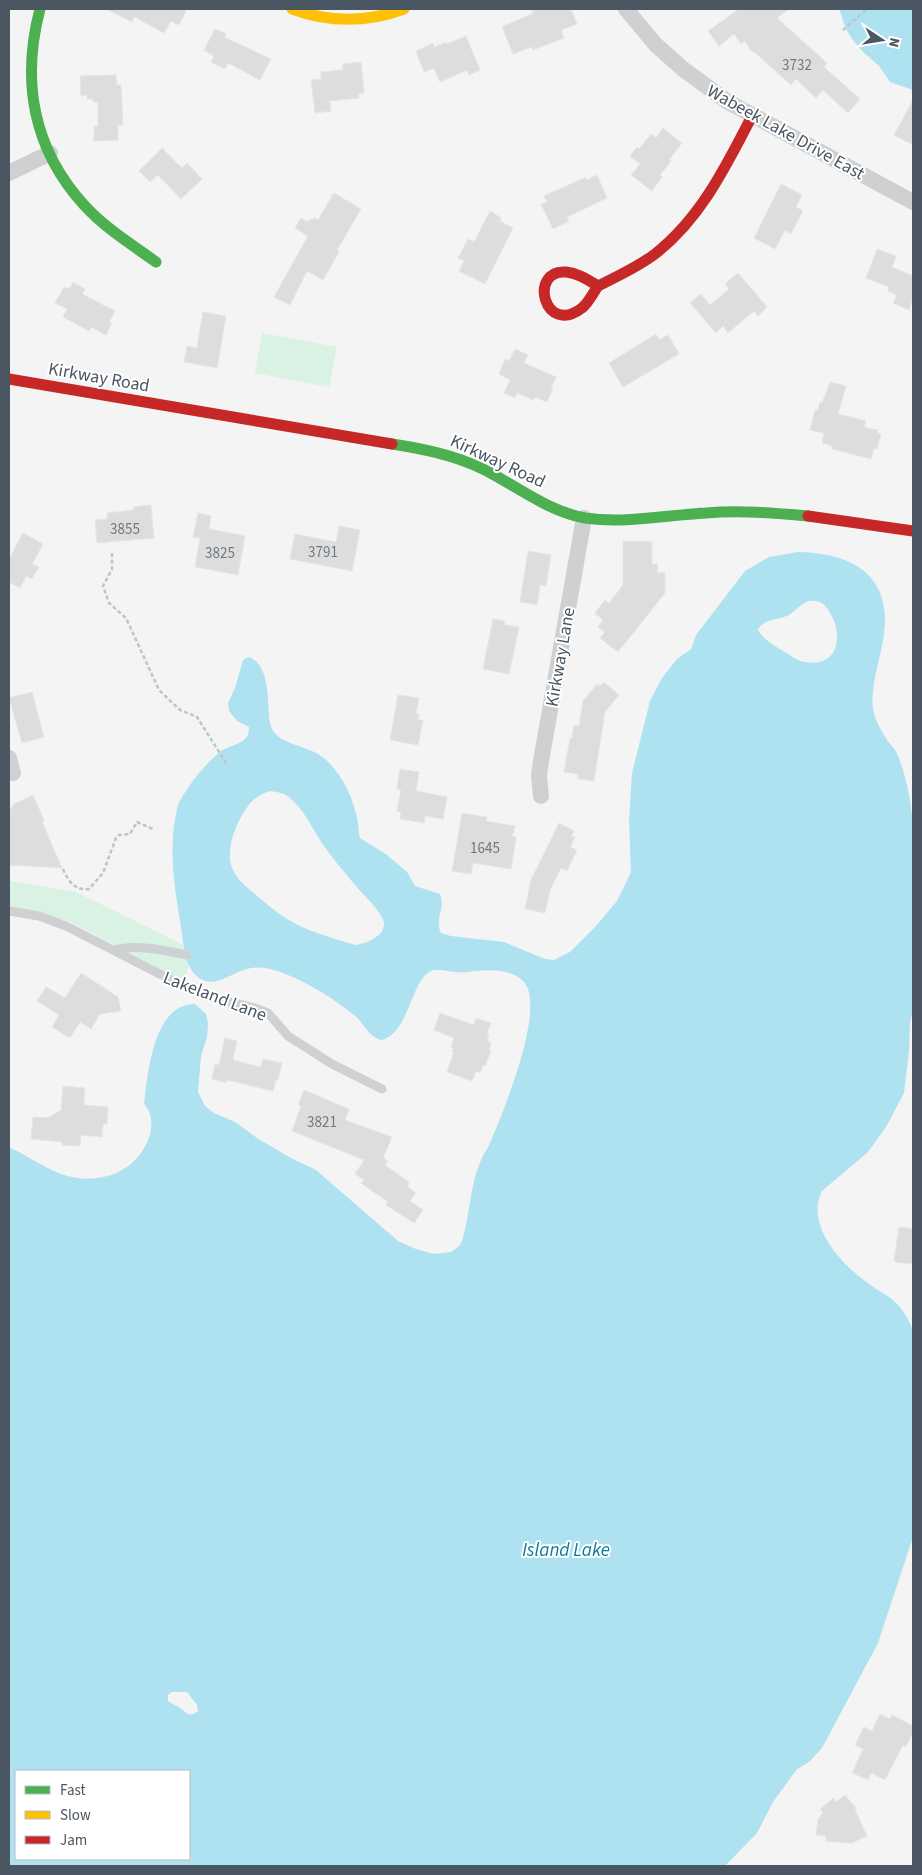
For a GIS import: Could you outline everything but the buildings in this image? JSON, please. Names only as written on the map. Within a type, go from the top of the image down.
[{"type":"street","points":[[40,9],[30,57],[31,83],[39,128],[50,153],[65,181],[82,204],[101,221],[156,262]]},
{"type":"street","points":[[292,9],[313,16],[350,21],[371,18],[404,9]]},
{"type":"street","name":"Wabeek Lake Drive East","points":[[626,9],[656,45],[683,69],[720,97],[913,202]]},
{"type":"street","points":[[598,286],[576,274],[562,272],[552,276],[547,281],[543,296],[547,307],[552,311],[565,315],[580,309],[598,286],[640,266],[656,255],[679,234],[702,207],[715,188],[752,116]]},
{"type":"street","points":[[9,173],[50,153]]},
{"type":"street","name":"Kirkway Road","points":[[9,379],[430,450],[467,463],[556,508],[584,518],[604,520],[686,513],[749,512],[818,518],[913,531]]},
{"type":"street","name":"Kirkway Lane","points":[[541,796],[539,776],[541,761],[584,518]]},
{"type":"lane","name":"Lakeland Lane","points":[[9,911],[39,916],[66,926],[187,988],[212,998],[268,1013],[288,1036],[332,1064],[382,1089]]},
{"type":"lane","points":[[114,950],[121,948],[149,948],[187,955]]},
{"type":"path","points":[[843,30],[867,9]]},
{"type":"path","points":[[112,553],[111,573],[103,586],[106,597],[113,608],[126,618],[159,690],[180,710],[197,717],[228,766]]},
{"type":"path","points":[[64,869],[68,880],[78,889],[89,889],[103,873],[116,838],[119,835],[130,834],[138,822],[152,829]]},
{"type":"green space","points":[[262,333],[337,347],[329,387],[255,373]]},
{"type":"green space","points":[[9,881],[76,892],[184,945],[189,966],[184,982],[71,922],[38,912],[9,908]]},
{"type":"water","points":[[839,9],[913,9],[913,90],[890,82],[879,66],[852,39],[846,29]]},
{"type":"water","name":"Island Lake","points":[[798,552],[817,553],[851,563],[864,571],[874,582],[881,596],[885,613],[883,643],[874,681],[873,709],[879,725],[896,752],[901,764],[908,790],[913,826],[913,1009],[904,1093],[886,1127],[868,1152],[822,1191],[818,1205],[818,1218],[830,1245],[840,1258],[861,1278],[897,1304],[905,1314],[913,1330],[913,1537],[878,1643],[822,1748],[809,1762],[797,1769],[773,1802],[757,1833],[725,1866],[9,1866],[9,1147],[61,1174],[87,1179],[112,1175],[133,1162],[142,1152],[151,1131],[151,1116],[144,1104],[155,1042],[161,1027],[170,1015],[181,1007],[195,1004],[206,1014],[208,1023],[207,1037],[201,1056],[198,1092],[205,1106],[214,1113],[235,1122],[257,1138],[291,1158],[316,1170],[398,1241],[434,1254],[451,1252],[462,1241],[477,1170],[504,1109],[527,1035],[530,1012],[529,994],[523,981],[506,972],[492,970],[463,972],[431,971],[424,976],[419,984],[399,1027],[382,1040],[377,1039],[358,1018],[333,999],[291,976],[263,968],[251,968],[211,982],[200,979],[192,971],[184,949],[175,888],[173,864],[174,825],[179,802],[198,774],[220,752],[243,741],[248,733],[249,727],[237,721],[229,711],[228,703],[235,688],[243,660],[248,657],[261,667],[268,695],[270,723],[273,731],[285,741],[318,754],[337,772],[347,788],[354,805],[360,838],[387,855],[407,872],[415,886],[440,894],[442,905],[439,928],[441,933],[451,936],[504,942],[545,959],[554,960],[570,952],[617,901],[631,872],[629,821],[632,773],[650,701],[662,678],[677,659],[691,649],[696,635],[745,571],[769,557]],"holes":[[[809,601],[816,601],[824,605],[837,631],[837,640],[831,655],[825,660],[816,663],[800,661],[763,637],[758,630],[763,624],[785,617]],[[271,791],[289,797],[299,807],[330,854],[380,915],[384,924],[381,933],[369,941],[355,945],[320,934],[287,919],[238,878],[233,870],[230,858],[236,826],[248,806],[260,795]],[[172,1692],[187,1692],[197,1705],[198,1711],[188,1714],[168,1701],[168,1695]]]},
{"type":"traffic: fast","points":[[40,9],[34,36],[32,88],[36,113],[53,161],[67,183],[92,213],[118,235],[156,262]]},
{"type":"traffic: fast","points":[[392,444],[439,453],[472,464],[545,504],[571,515],[585,518],[630,520],[732,512],[808,516]]},
{"type":"traffic: slow","points":[[292,9],[320,17],[348,20],[376,17],[404,9]]},
{"type":"traffic: jam","points":[[598,286],[584,306],[569,315],[558,314],[550,309],[544,290],[547,280],[554,274],[566,272],[583,277],[598,286],[628,271],[655,254],[671,240],[699,208],[722,172],[752,116]]},
{"type":"traffic: jam","points":[[9,379],[392,444]]},
{"type":"traffic: jam","points":[[808,516],[913,531]]}]
